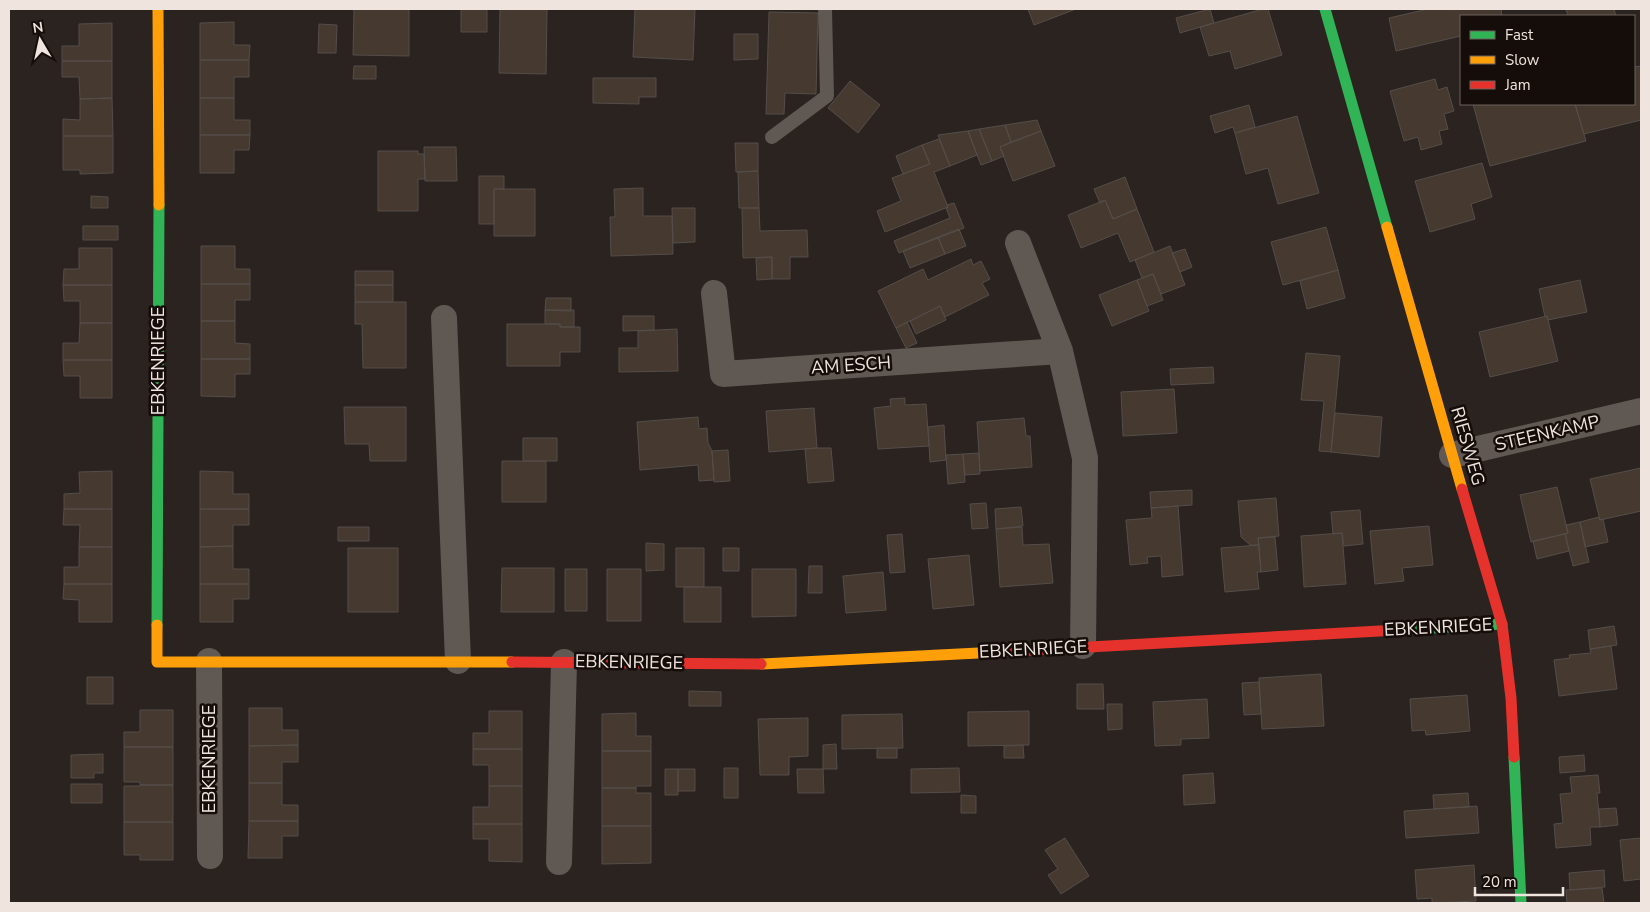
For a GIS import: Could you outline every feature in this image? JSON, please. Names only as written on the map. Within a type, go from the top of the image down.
[{"type":"street","name":"EBKENRIEGE","points":[[158,9],[157,662],[458,661],[782,664],[1502,624]]},
{"type":"street","name":"RIESWEG","points":[[1325,9],[1502,624],[1512,698],[1521,903]]},
{"type":"street","points":[[1018,243],[1060,350],[1085,458],[1083,646]]},
{"type":"street","name":"AM ESCH","points":[[714,293],[723,374],[1060,350]]},
{"type":"street","points":[[444,318],[458,661]]},
{"type":"street","name":"STEENKAMP","points":[[1452,454],[1641,411]]},
{"type":"street","name":"EBKENRIEGE","points":[[209,661],[210,856]]},
{"type":"street","name":"EBKENRIEGE","points":[[559,862],[564,662]]},
{"type":"lane","points":[[772,138],[828,96],[825,9]]},
{"type":"building","points":[[354,9],[409,9],[409,56],[353,55]]},
{"type":"building","points":[[461,9],[487,9],[487,32],[461,32]]},
{"type":"building","points":[[500,9],[547,9],[546,74],[499,73]]},
{"type":"building","points":[[635,9],[695,9],[693,60],[633,57]]},
{"type":"building","points":[[1028,9],[1076,9],[1034,25]]},
{"type":"building","points":[[1210,9],[1214,23],[1180,33],[1176,18]]},
{"type":"building","points":[[1268,9],[1282,55],[1235,69],[1230,51],[1209,56],[1200,27]]},
{"type":"building","points":[[1428,9],[1501,9],[1502,15],[1460,15],[1460,36],[1396,51],[1389,18]]},
{"type":"building","points":[[1566,9],[1614,9],[1616,15],[1568,15]]},
{"type":"building","points":[[769,12],[818,13],[816,94],[785,93],[784,114],[766,114]]},
{"type":"building","points":[[234,22],[234,45],[250,45],[249,60],[200,60],[200,23]]},
{"type":"building","points":[[112,23],[112,61],[62,61],[62,46],[79,46],[79,24]]},
{"type":"building","points":[[319,24],[337,25],[336,53],[318,53]]},
{"type":"building","points":[[734,34],[758,34],[758,59],[734,60]]},
{"type":"building","points":[[200,60],[249,60],[249,77],[234,77],[234,98],[200,98]]},
{"type":"building","points":[[62,61],[112,61],[112,98],[80,99],[79,77],[62,77]]},
{"type":"building","points":[[354,66],[376,66],[376,79],[353,79]]},
{"type":"building","points":[[1641,66],[1641,120],[1584,134],[1575,105],[1635,105],[1635,67]]},
{"type":"building","points":[[593,78],[656,78],[656,97],[639,97],[639,104],[593,103]]},
{"type":"building","points":[[1435,79],[1438,90],[1447,87],[1454,111],[1444,114],[1448,129],[1439,131],[1442,144],[1421,150],[1418,137],[1404,141],[1390,91]]},
{"type":"building","points":[[850,81],[880,105],[858,133],[828,108]]},
{"type":"building","points":[[112,98],[113,136],[63,136],[63,119],[80,120],[80,99]]},
{"type":"building","points":[[200,98],[234,98],[234,120],[250,120],[250,135],[200,135]]},
{"type":"building","points":[[1249,105],[1255,127],[1235,133],[1233,127],[1215,133],[1210,116]]},
{"type":"building","points":[[1473,105],[1575,105],[1586,141],[1490,166]]},
{"type":"building","points":[[1297,116],[1319,193],[1278,204],[1268,168],[1246,174],[1235,133]]},
{"type":"building","points":[[1037,120],[1041,131],[1011,142],[1005,125]]},
{"type":"building","points":[[1005,125],[1011,142],[1000,147],[1004,156],[992,161],[979,129]]},
{"type":"building","points":[[979,129],[992,161],[981,165],[968,131]]},
{"type":"building","points":[[968,131],[977,155],[950,166],[938,135]]},
{"type":"building","points":[[1041,131],[1055,166],[1013,181],[1000,147]]},
{"type":"building","points":[[200,135],[250,135],[249,150],[234,150],[234,173],[200,173]]},
{"type":"building","points":[[63,136],[113,136],[113,173],[80,174],[80,170],[63,170]]},
{"type":"building","points":[[939,139],[950,166],[934,172],[948,207],[885,232],[877,211],[901,201],[892,178],[930,164],[922,145]]},
{"type":"building","points":[[735,143],[758,143],[758,171],[736,172]]},
{"type":"building","points":[[922,145],[930,164],[903,174],[896,156]]},
{"type":"building","points":[[424,147],[456,147],[457,181],[425,181]]},
{"type":"building","points":[[378,151],[418,151],[418,154],[424,154],[425,179],[418,179],[418,211],[378,211]]},
{"type":"building","points":[[1482,163],[1492,197],[1471,204],[1475,219],[1430,232],[1415,181]]},
{"type":"building","points":[[758,171],[759,208],[739,208],[738,172]]},
{"type":"building","points":[[479,176],[504,176],[504,189],[494,189],[494,224],[479,224]]},
{"type":"building","points":[[1125,177],[1137,209],[1113,219],[1105,200],[1100,203],[1094,189]]},
{"type":"building","points":[[643,188],[643,216],[672,216],[673,254],[611,256],[610,217],[615,217],[614,189]]},
{"type":"building","points":[[494,189],[535,189],[535,236],[494,236]]},
{"type":"building","points":[[91,196],[108,197],[108,208],[91,208]]},
{"type":"building","points":[[1105,200],[1113,219],[1137,209],[1154,252],[1130,262],[1118,233],[1081,248],[1068,215]]},
{"type":"building","points":[[954,203],[964,228],[899,253],[894,241],[950,218],[946,208],[948,207],[947,205]]},
{"type":"building","points":[[672,208],[695,208],[695,242],[673,243]]},
{"type":"building","points":[[742,208],[759,208],[760,231],[807,230],[808,257],[790,257],[790,279],[772,279],[772,257],[743,258]]},
{"type":"building","points":[[83,226],[118,226],[118,240],[83,240]]},
{"type":"building","points":[[1326,227],[1338,270],[1283,285],[1271,242]]},
{"type":"building","points":[[959,229],[966,246],[945,254],[938,237]]},
{"type":"building","points":[[938,237],[945,254],[910,268],[903,251]]},
{"type":"building","points":[[201,246],[235,246],[235,269],[250,269],[250,284],[201,284]]},
{"type":"building","points":[[1170,246],[1185,285],[1161,294],[1153,274],[1142,278],[1135,260]]},
{"type":"building","points":[[79,248],[112,248],[112,285],[63,285],[64,269],[79,269]]},
{"type":"building","points":[[1185,249],[1192,267],[1180,272],[1172,253]]},
{"type":"building","points":[[772,257],[772,279],[757,280],[756,258]]},
{"type":"building","points":[[971,259],[973,265],[981,261],[990,279],[982,283],[989,295],[945,317],[940,306],[896,328],[878,291],[923,269],[928,280]]},
{"type":"building","points":[[1338,270],[1345,298],[1307,309],[1300,281]]},
{"type":"building","points":[[355,271],[393,271],[393,285],[355,285]]},
{"type":"building","points":[[1153,274],[1163,300],[1147,306],[1137,280]]},
{"type":"building","points":[[1137,280],[1149,311],[1112,326],[1099,295]]},
{"type":"building","points":[[1580,280],[1587,312],[1548,320],[1547,316],[1545,317],[1539,289]]},
{"type":"building","points":[[201,284],[250,284],[250,300],[235,300],[235,321],[201,321]]},
{"type":"building","points":[[63,285],[112,285],[112,323],[80,323],[80,301],[64,301]]},
{"type":"building","points":[[355,285],[393,285],[393,302],[355,302]]},
{"type":"building","points":[[546,298],[571,298],[571,311],[545,310]]},
{"type":"building","points":[[355,302],[406,302],[406,368],[363,368],[362,324],[355,324]]},
{"type":"building","points":[[940,306],[946,320],[916,334],[910,321]]},
{"type":"building","points":[[545,310],[574,310],[574,327],[560,327],[560,324],[545,324]]},
{"type":"building","points":[[623,316],[654,316],[654,330],[623,331]]},
{"type":"building","points":[[1547,316],[1558,361],[1490,377],[1479,332]]},
{"type":"building","points":[[201,321],[235,321],[235,343],[250,344],[250,359],[201,359]]},
{"type":"building","points":[[907,322],[917,343],[906,348],[896,328]]},
{"type":"building","points":[[80,323],[112,323],[112,360],[63,360],[63,343],[79,343]]},
{"type":"building","points":[[507,324],[560,324],[560,327],[580,327],[580,352],[560,352],[560,366],[507,366]]},
{"type":"building","points":[[677,329],[678,371],[619,372],[619,348],[638,348],[638,331]]},
{"type":"building","points":[[1306,353],[1340,356],[1331,452],[1319,451],[1324,401],[1301,400]]},
{"type":"building","points":[[201,359],[250,359],[250,374],[235,374],[235,397],[201,396]]},
{"type":"building","points":[[63,360],[112,360],[112,398],[80,398],[80,376],[64,376]]},
{"type":"building","points":[[1213,367],[1214,383],[1171,385],[1170,369]]},
{"type":"building","points":[[1174,389],[1177,433],[1123,436],[1121,392]]},
{"type":"building","points":[[905,398],[905,405],[926,404],[929,446],[878,449],[874,408],[891,406],[890,399]]},
{"type":"building","points":[[344,407],[406,407],[406,461],[370,461],[369,444],[345,444]]},
{"type":"building","points":[[814,408],[817,448],[769,452],[766,411]]},
{"type":"building","points":[[1335,413],[1382,417],[1379,457],[1331,452]]},
{"type":"building","points":[[698,417],[699,429],[707,428],[708,443],[712,451],[714,480],[699,481],[698,465],[640,470],[637,422]]},
{"type":"building","points":[[1024,418],[1026,436],[1030,436],[1032,467],[980,471],[977,422]]},
{"type":"building","points":[[944,425],[946,460],[930,462],[928,427]]},
{"type":"building","points":[[523,438],[557,438],[557,461],[523,461]]},
{"type":"building","points":[[831,448],[834,481],[808,483],[805,449]]},
{"type":"building","points":[[728,450],[730,481],[714,482],[712,451]]},
{"type":"building","points":[[979,453],[980,474],[965,475],[963,454]]},
{"type":"building","points":[[963,454],[965,482],[948,484],[946,455]]},
{"type":"building","points":[[502,461],[546,461],[546,502],[502,502]]},
{"type":"building","points":[[1641,468],[1641,511],[1600,520],[1590,479]]},
{"type":"building","points":[[112,471],[112,509],[64,509],[64,494],[80,493],[79,472]]},
{"type":"building","points":[[200,471],[233,472],[233,494],[249,494],[249,509],[200,509]]},
{"type":"building","points":[[1557,487],[1568,533],[1531,542],[1520,495]]},
{"type":"building","points":[[1192,490],[1192,505],[1151,508],[1150,492]]},
{"type":"building","points":[[1276,498],[1279,536],[1258,538],[1259,545],[1250,545],[1241,537],[1238,501]]},
{"type":"building","points":[[986,503],[988,528],[972,529],[970,504]]},
{"type":"building","points":[[1178,506],[1183,575],[1162,577],[1161,556],[1147,557],[1148,563],[1130,565],[1126,520],[1152,518],[1151,508]]},
{"type":"building","points":[[1021,507],[1023,526],[996,529],[995,509]]},
{"type":"building","points":[[64,509],[112,509],[112,547],[79,547],[80,525],[63,525]]},
{"type":"building","points":[[200,509],[249,509],[249,525],[233,525],[233,546],[200,547]]},
{"type":"building","points":[[1360,510],[1363,544],[1344,546],[1342,533],[1333,534],[1331,512]]},
{"type":"building","points":[[1599,517],[1600,520],[1603,519],[1608,542],[1585,547],[1580,522]]},
{"type":"building","points":[[1580,522],[1589,562],[1573,566],[1565,534],[1568,533],[1566,525]]},
{"type":"building","points":[[1429,526],[1433,565],[1402,568],[1404,581],[1375,584],[1370,531]]},
{"type":"building","points":[[338,527],[369,527],[369,541],[338,541]]},
{"type":"building","points":[[1022,527],[1023,545],[1049,544],[1053,583],[1000,587],[996,529]]},
{"type":"building","points":[[1342,533],[1346,584],[1304,587],[1301,536]]},
{"type":"building","points":[[902,534],[905,572],[890,573],[887,535]]},
{"type":"building","points":[[1565,534],[1569,551],[1537,559],[1533,541]]},
{"type":"building","points":[[1275,537],[1278,570],[1261,572],[1258,538]]},
{"type":"building","points":[[646,543],[664,544],[664,570],[646,571]]},
{"type":"building","points":[[1259,545],[1261,572],[1257,572],[1259,589],[1225,592],[1221,548]]},
{"type":"building","points":[[233,546],[233,569],[249,569],[249,584],[200,584],[200,547]]},
{"type":"building","points":[[79,547],[112,547],[112,584],[64,584],[64,567],[79,567]]},
{"type":"building","points":[[348,548],[398,548],[398,612],[348,612]]},
{"type":"building","points":[[676,548],[704,548],[704,587],[676,587]]},
{"type":"building","points":[[723,548],[739,548],[739,571],[723,571]]},
{"type":"building","points":[[969,555],[974,605],[933,609],[928,559]]},
{"type":"building","points":[[809,566],[822,566],[822,593],[808,593]]},
{"type":"building","points":[[502,568],[554,568],[554,612],[501,612]]},
{"type":"building","points":[[565,569],[587,569],[587,611],[565,611]]},
{"type":"building","points":[[607,569],[641,569],[641,621],[607,621]]},
{"type":"building","points":[[752,569],[796,569],[796,616],[752,617]]},
{"type":"building","points":[[883,572],[886,610],[846,613],[843,576]]},
{"type":"building","points":[[64,584],[112,584],[112,622],[79,622],[79,600],[63,599]]},
{"type":"building","points":[[200,584],[249,584],[249,599],[233,599],[233,622],[200,622]]},
{"type":"building","points":[[684,587],[721,587],[721,622],[684,622]]},
{"type":"building","points":[[1614,626],[1617,645],[1590,649],[1588,630]]},
{"type":"building","points":[[1611,646],[1617,689],[1559,696],[1554,660],[1570,658],[1569,655],[1591,653],[1590,649]]},
{"type":"building","points":[[1321,674],[1324,726],[1262,729],[1259,678]]},
{"type":"building","points":[[87,677],[113,677],[113,704],[87,704]]},
{"type":"building","points":[[1259,682],[1261,714],[1244,715],[1242,683]]},
{"type":"building","points":[[1077,684],[1103,684],[1104,709],[1077,709]]},
{"type":"building","points":[[689,691],[721,692],[721,706],[689,706]]},
{"type":"building","points":[[1467,695],[1470,731],[1426,735],[1425,730],[1412,731],[1410,699]]},
{"type":"building","points":[[1207,699],[1209,738],[1181,739],[1181,745],[1155,746],[1153,702]]},
{"type":"building","points":[[1107,704],[1122,704],[1122,729],[1108,730]]},
{"type":"building","points":[[249,708],[282,708],[282,730],[298,730],[298,745],[249,746]]},
{"type":"building","points":[[140,710],[173,710],[173,747],[124,747],[124,732],[140,732]]},
{"type":"building","points":[[489,711],[522,711],[522,749],[473,749],[473,733],[489,733]]},
{"type":"building","points":[[1029,711],[1029,745],[968,746],[968,712]]},
{"type":"building","points":[[636,713],[636,736],[651,736],[651,751],[602,751],[602,714]]},
{"type":"building","points":[[902,714],[903,748],[842,749],[842,715]]},
{"type":"building","points":[[808,718],[808,756],[789,757],[789,775],[760,775],[758,719]]},
{"type":"building","points":[[836,744],[837,769],[823,769],[823,745]]},
{"type":"building","points":[[298,745],[298,762],[282,762],[282,783],[249,783],[249,746]]},
{"type":"building","points":[[1023,745],[1024,758],[1004,758],[1004,746]]},
{"type":"building","points":[[124,747],[173,747],[173,785],[140,785],[140,782],[124,782]]},
{"type":"building","points":[[877,748],[897,748],[897,758],[877,758]]},
{"type":"building","points":[[473,749],[522,749],[522,786],[489,786],[489,765],[473,765]]},
{"type":"building","points":[[602,751],[651,751],[651,786],[602,788]]},
{"type":"building","points":[[103,754],[103,773],[94,773],[94,778],[71,778],[71,755]]},
{"type":"building","points":[[1584,755],[1585,771],[1560,773],[1559,757]]},
{"type":"building","points":[[724,768],[738,768],[738,798],[724,798]]},
{"type":"building","points":[[959,768],[960,792],[911,793],[911,769]]},
{"type":"building","points":[[665,769],[678,769],[678,795],[665,795]]},
{"type":"building","points":[[678,769],[695,769],[695,791],[678,791]]},
{"type":"building","points":[[797,769],[823,769],[824,793],[798,793]]},
{"type":"building","points":[[1213,773],[1215,803],[1184,805],[1183,775]]},
{"type":"building","points":[[1598,775],[1600,793],[1597,793],[1600,827],[1590,827],[1591,845],[1556,848],[1554,824],[1563,823],[1560,794],[1572,793],[1570,777]]},
{"type":"building","points":[[249,783],[282,783],[282,805],[298,805],[298,821],[249,821]]},
{"type":"building","points":[[71,784],[102,784],[102,803],[71,803]]},
{"type":"building","points":[[173,785],[173,822],[124,822],[124,786]]},
{"type":"building","points":[[489,786],[522,786],[522,824],[473,824],[473,807],[489,807]]},
{"type":"building","points":[[602,788],[636,788],[636,793],[651,793],[651,826],[602,826]]},
{"type":"building","points":[[1468,793],[1469,807],[1434,809],[1433,795]]},
{"type":"building","points":[[961,795],[976,796],[976,813],[961,813]]},
{"type":"building","points":[[1477,806],[1479,833],[1406,838],[1404,811]]},
{"type":"building","points":[[1616,808],[1618,825],[1600,827],[1599,809]]},
{"type":"building","points":[[249,821],[298,821],[298,836],[282,836],[282,858],[248,858]]},
{"type":"building","points":[[124,822],[173,822],[173,860],[140,860],[140,855],[124,855]]},
{"type":"building","points":[[473,824],[522,824],[522,862],[489,861],[489,839],[473,839]]},
{"type":"building","points":[[602,826],[651,826],[651,863],[602,864]]},
{"type":"building","points":[[1065,838],[1089,876],[1061,894],[1048,875],[1058,869],[1045,850]]},
{"type":"building","points":[[1641,838],[1641,879],[1624,881],[1620,840]]},
{"type":"building","points":[[1474,865],[1476,901],[1432,903],[1432,898],[1417,899],[1415,870]]},
{"type":"building","points":[[1604,870],[1605,887],[1570,890],[1569,873]]},
{"type":"building","points":[[1602,888],[1604,903],[1567,903],[1566,890]]},
{"type":"traffic: fast","points":[[1325,9],[1387,227]]},
{"type":"traffic: fast","points":[[157,625],[159,205]]},
{"type":"traffic: fast","points":[[1398,630],[1502,624]]},
{"type":"traffic: fast","points":[[1514,757],[1521,903]]},
{"type":"traffic: slow","points":[[158,9],[159,205]]},
{"type":"traffic: slow","points":[[1387,227],[1462,489]]},
{"type":"traffic: slow","points":[[157,625],[157,662],[512,662]]},
{"type":"traffic: slow","points":[[761,664],[998,652]]},
{"type":"traffic: jam","points":[[1462,489],[1502,624],[1511,698],[1514,757]]},
{"type":"traffic: jam","points":[[998,652],[1398,630]]},
{"type":"traffic: jam","points":[[512,662],[761,664]]}]
